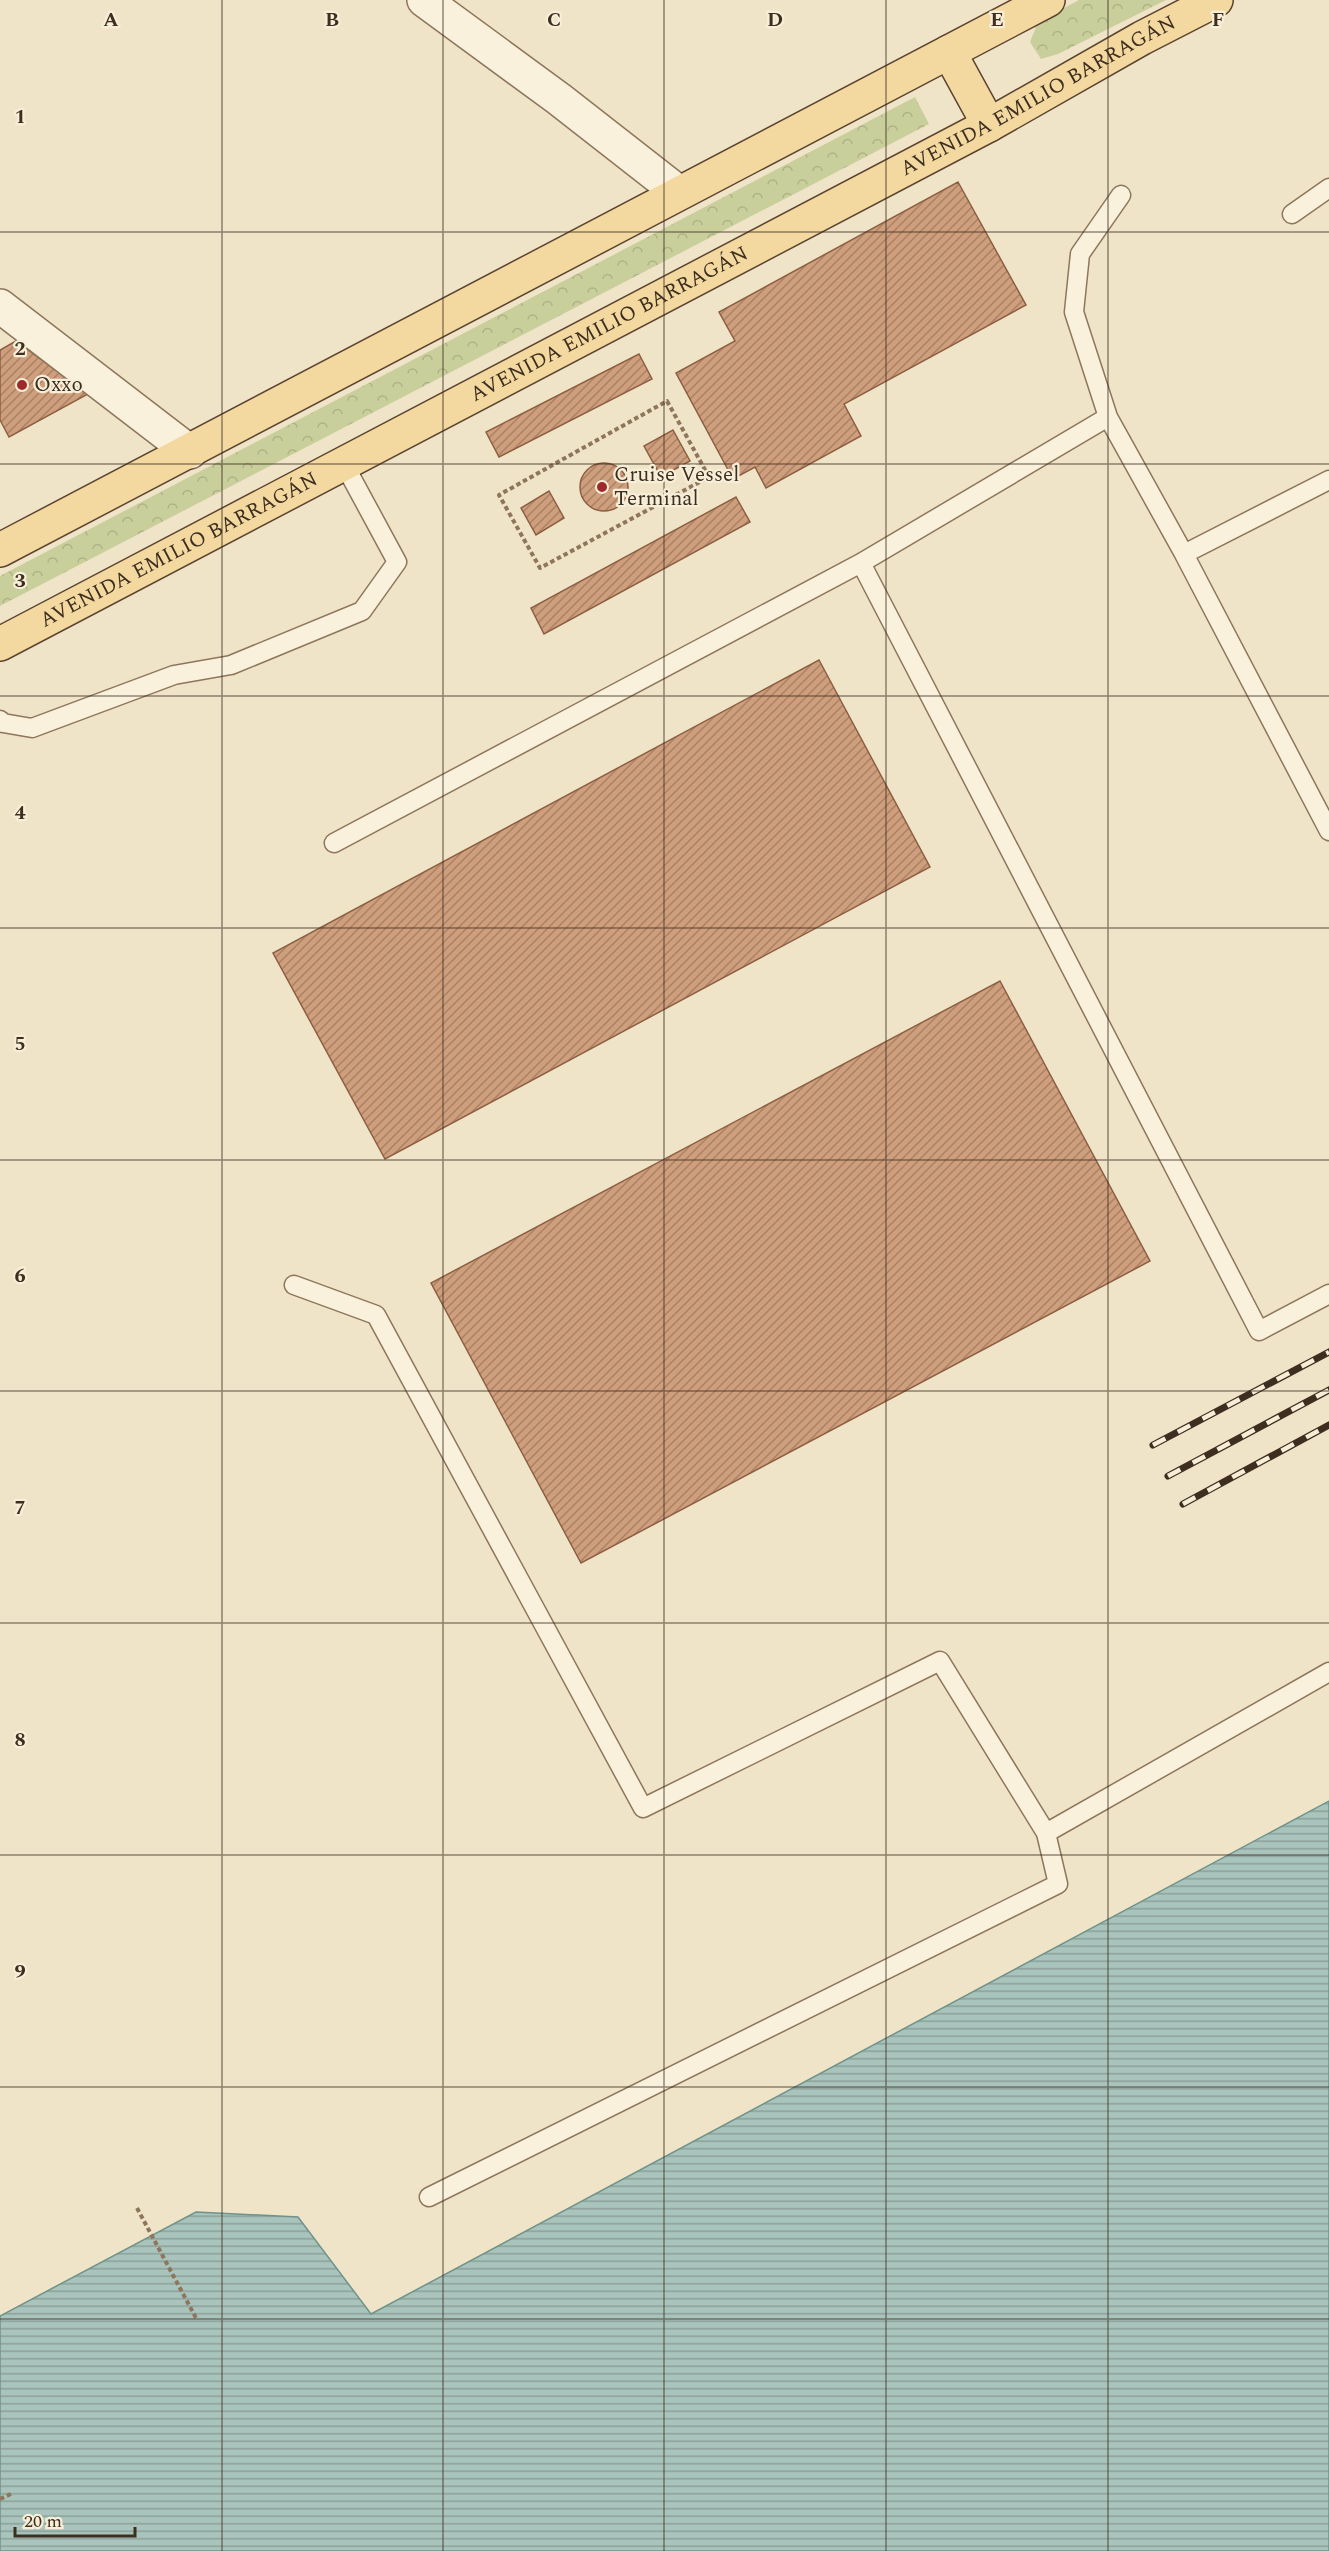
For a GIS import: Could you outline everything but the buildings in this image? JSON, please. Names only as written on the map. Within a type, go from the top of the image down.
[{"type":"main road","points":[[0,550],[190,452],[678,192],[1048,0]]},
{"type":"main road","name":"AVENIDA EMILIO BARRAGÁN","points":[[0,644],[989,125],[1142,38],[1216,0]]},
{"type":"main road","points":[[949,52],[989,125]]},
{"type":"street","points":[[438,4],[678,192]]},
{"type":"street","points":[[0,306],[190,452]]},
{"type":"lane","points":[[1292,214],[1329,188]]},
{"type":"lane","points":[[1121,195],[1080,254],[1074,312],[1108,417],[1184,554],[1329,831]]},
{"type":"lane","points":[[333,843],[861,564],[1108,417]]},
{"type":"lane","points":[[0,720],[3,723],[32,728],[174,675],[231,665],[362,611],[397,562],[344,464]]},
{"type":"lane","points":[[1184,554],[1329,480]]},
{"type":"lane","points":[[861,564],[1259,1331],[1329,1294]]},
{"type":"lane","points":[[294,1285],[376,1315],[643,1808],[940,1661],[1046,1833],[1058,1884],[429,2197]]},
{"type":"lane","points":[[1046,1833],[1329,1672]]},
{"type":"path","points":[[667,401],[710,477],[540,568],[499,495],[667,401]]},
{"type":"path","points":[[137,2208],[196,2318]]},
{"type":"path","points":[[0,2499],[11,2494]]},
{"type":"green space","points":[[1079,0],[1166,0],[1058,54],[1041,59],[1030,42],[1038,22]]},
{"type":"green space","points":[[915,97],[929,124],[0,606],[0,576]]},
{"type":"water","points":[[1329,1801],[1329,2551],[0,2551],[0,2316],[196,2212],[298,2217],[371,2314]]},
{"type":"railway","points":[[1153,1445],[1329,1352]]},
{"type":"railway","points":[[1168,1476],[1329,1390]]},
{"type":"railway","points":[[1183,1504],[1329,1425]]},
{"type":"place","name":"Oxxo","points":[[22,385]]},
{"type":"place","name":"Cruise Vessel Terminal","points":[[602,487]]}]
